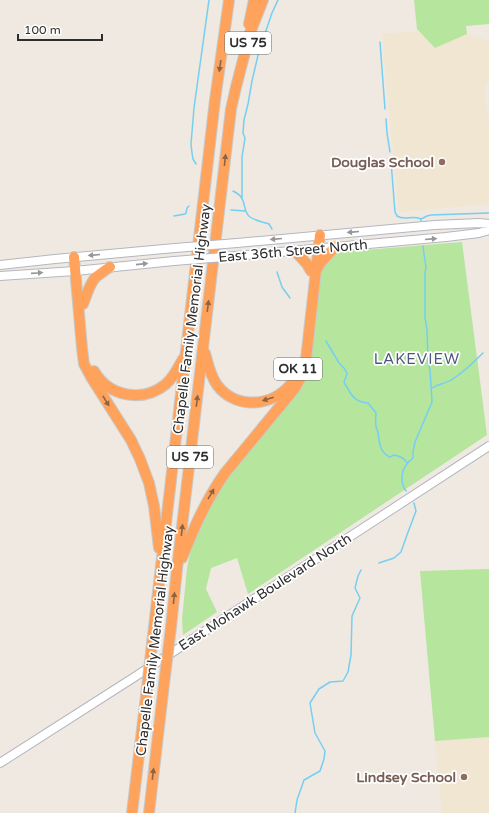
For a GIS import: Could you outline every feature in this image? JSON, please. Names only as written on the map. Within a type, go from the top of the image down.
[{"type":"highway","name":"Chapelle Family Memorial Highway","points":[[132,813],[214,108],[229,0]]},
{"type":"highway","name":"OK 11","points":[[236,87],[254,0]]},
{"type":"highway","name":"Chapelle Family Memorial Highway","points":[[149,813],[231,109],[250,33],[263,0]]},
{"type":"highway","name":"OK 11","points":[[203,345],[211,376],[221,389],[234,398],[245,402],[255,402],[271,399],[285,390],[292,382],[300,364],[314,270],[317,235]]},
{"type":"highway","points":[[177,569],[200,513],[216,485],[224,473],[295,388],[301,377],[306,359],[314,270],[335,248]]},
{"type":"highway","points":[[294,251],[314,270]]},
{"type":"highway","points":[[76,257],[84,364],[131,440],[145,470],[154,506],[161,568]]},
{"type":"highway","points":[[83,304],[88,290],[93,282],[110,267]]},
{"type":"highway","points":[[77,270],[83,304],[89,360],[96,374],[111,389],[125,394],[134,395],[154,392],[169,381],[186,356]]},
{"type":"main road","name":"East 36th Street North","points":[[0,265],[317,235],[457,224],[489,224]]},
{"type":"main road","name":"East 36th Street North","points":[[0,276],[335,248],[446,237],[480,233],[489,230]]},
{"type":"main road","name":"East Mohawk Boulevard North","points":[[0,763],[489,446]]},
{"type":"shaded area","name":"Douglas School","points":[[418,31],[435,47],[467,34],[489,41],[489,79],[484,89],[489,119],[489,204],[399,212],[382,34]]},
{"type":"shaded area","name":"Lindsey School","points":[[489,737],[489,813],[442,813],[435,741]]},
{"type":"green space","points":[[414,0],[489,0],[489,24],[466,26],[467,34],[435,48],[417,29]]},
{"type":"green space","points":[[462,242],[487,435],[248,594],[237,558],[211,568],[206,589],[217,612],[183,635],[182,619],[187,568],[191,548],[213,500],[225,481],[293,396],[321,270],[331,257],[341,252]]},
{"type":"green space","points":[[489,569],[489,737],[435,741],[420,571]]},
{"type":"waterway","points":[[196,164],[193,159],[191,144],[194,108],[209,0]]},
{"type":"waterway","points":[[242,199],[242,157],[245,138],[243,133],[244,120],[259,51],[278,0]]},
{"type":"waterway","points":[[380,42],[385,109]]},
{"type":"waterway","points":[[386,119],[390,152]]},
{"type":"waterway","points":[[391,161],[395,212],[397,216],[403,218],[421,219]]},
{"type":"waterway","points":[[233,191],[243,199],[245,210],[250,217],[269,224],[272,229]]},
{"type":"waterway","points":[[174,216],[185,214],[189,206]]},
{"type":"waterway","points":[[231,210],[245,211]]},
{"type":"waterway","points":[[421,221],[421,219],[431,215],[489,213]]},
{"type":"waterway","points":[[406,491],[402,481],[403,470],[413,457],[415,442],[432,402],[425,318],[426,267],[423,246]]},
{"type":"waterway","points":[[277,272],[282,287],[290,298]]},
{"type":"waterway","points":[[326,341],[339,363],[346,371],[347,374],[344,382],[351,394],[359,401],[368,403],[376,413],[376,427],[382,450],[390,457],[394,455],[398,456],[407,463]]},
{"type":"waterway","points":[[431,389],[455,377],[468,368],[483,353]]},
{"type":"waterway","points":[[379,563],[394,558],[401,552],[416,511],[414,503]]},
{"type":"waterway","points":[[295,813],[297,800],[304,780],[320,771],[324,759],[325,751],[315,733],[310,703],[319,689],[330,682],[343,681],[348,672],[351,655],[352,616],[360,598],[355,588],[361,570]]},
{"type":"place","name":"Douglas School","points":[[442,162]]},
{"type":"place","name":"Lindsey School","points":[[464,777]]},
{"type":"district","name":"LAKEVIEW","points":[[417,359]]}]
